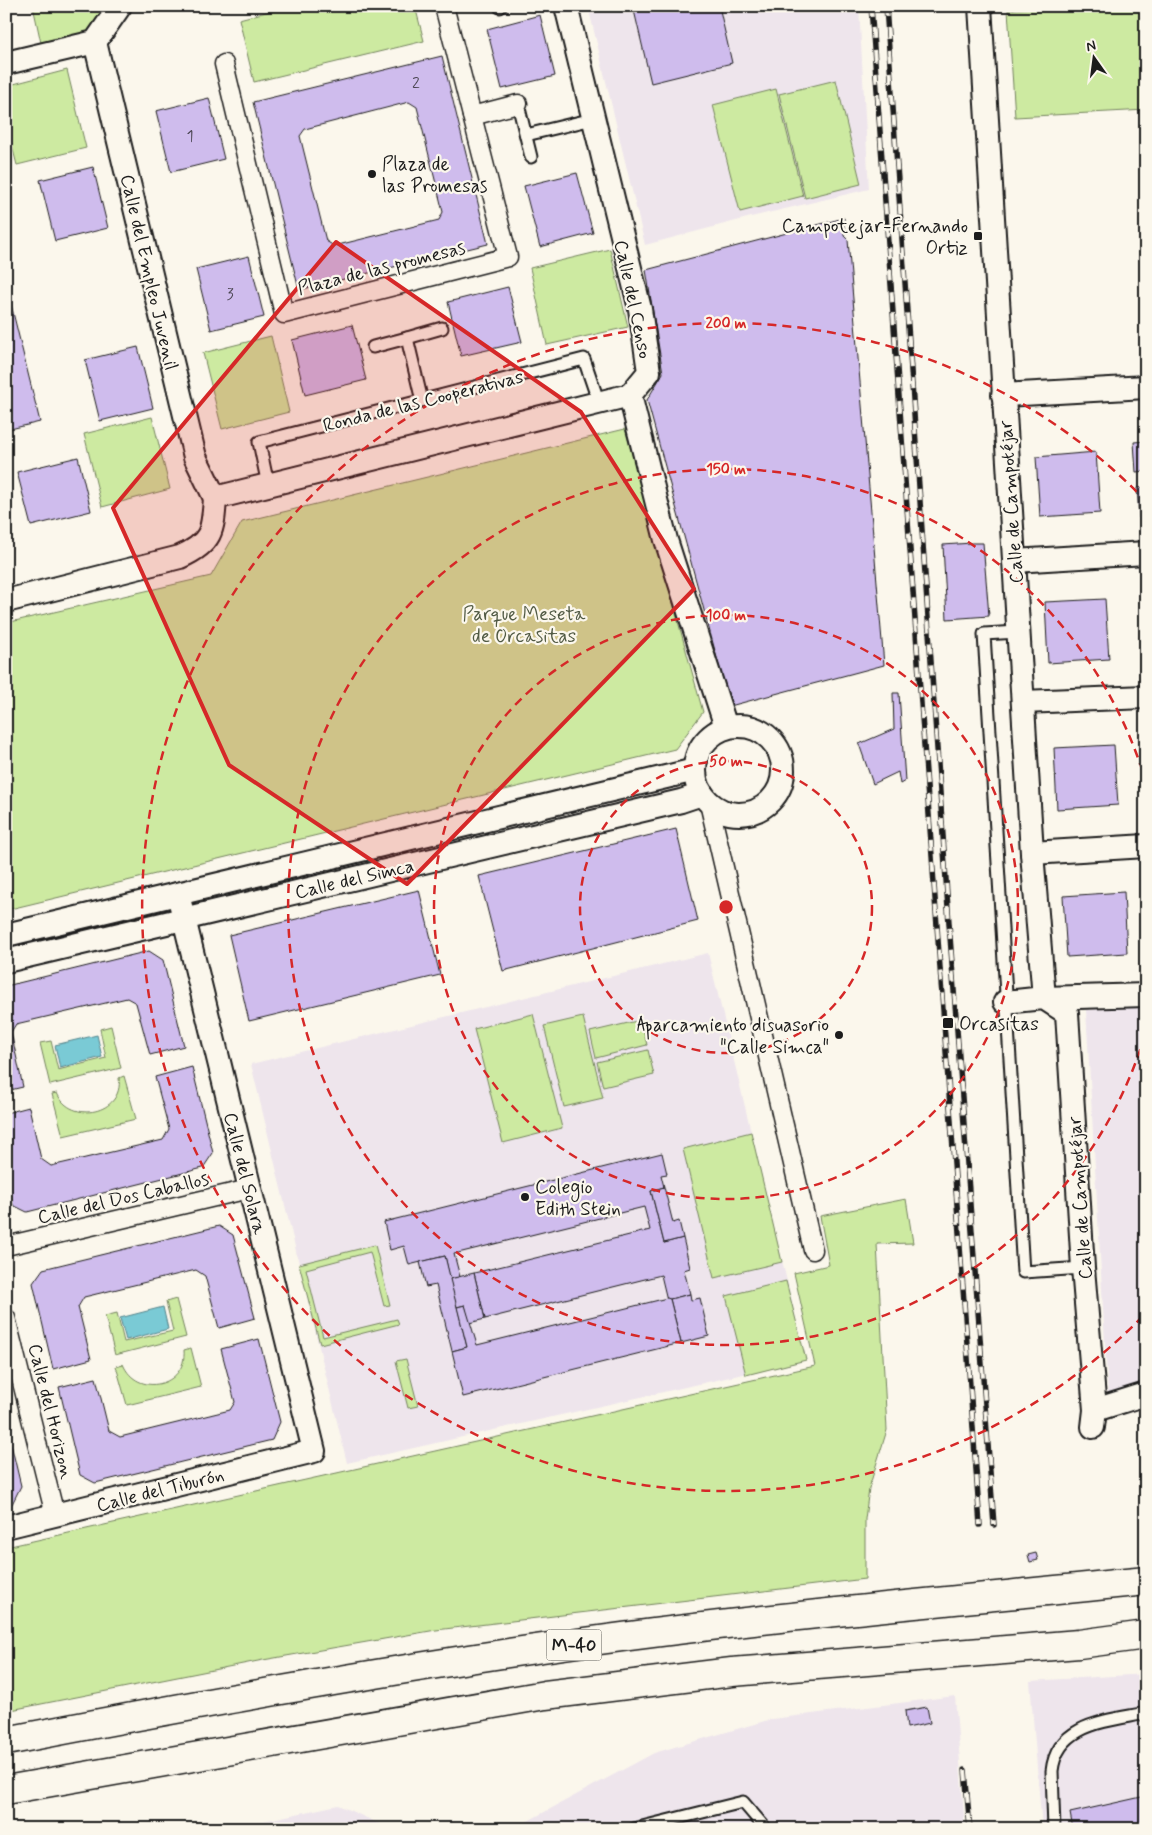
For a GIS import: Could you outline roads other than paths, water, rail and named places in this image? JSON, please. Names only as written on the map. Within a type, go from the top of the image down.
[{"type":"highway","name":"M-40","points":[[6,1741],[164,1710],[504,1653],[838,1612],[1146,1581]]},
{"type":"highway","name":"M-40","points":[[6,1790],[545,1695],[732,1672],[1079,1644],[1146,1635]]},
{"type":"street","points":[[6,63],[95,42],[120,6]]},
{"type":"street","name":"Plaza de las promesas","points":[[224,64],[284,314],[508,257],[444,6]]},
{"type":"street","name":"Calle del Censo","points":[[566,6],[640,309],[649,372],[630,395]]},
{"type":"street","name":"Calle de Campotéjar","points":[[980,6],[1032,852],[1044,998],[1067,1013],[1094,1418],[1146,1394]]},
{"type":"street","name":"Calle del Empleo Juvenil","points":[[95,42],[195,457],[215,498]]},
{"type":"street","points":[[472,116],[518,104]]},
{"type":"street","points":[[1003,395],[1146,387]]},
{"type":"street","points":[[6,602],[180,557],[198,549],[213,525],[215,498],[630,395],[666,540],[726,727]]},
{"type":"street","points":[[1014,561],[1146,554]]},
{"type":"street","points":[[1023,702],[1146,697]]},
{"type":"street","points":[[706,798],[720,810],[745,814],[758,810],[772,800],[782,784],[784,765],[780,750],[770,738],[757,729],[742,725],[726,727],[710,736],[698,751],[695,770],[697,783],[706,798],[813,1250]]},
{"type":"street","name":"Calle del Simca","points":[[6,935],[695,770]]},
{"type":"street","name":"Calle del Simca","points":[[6,961],[681,801],[706,798]]},
{"type":"street","points":[[1032,852],[1146,846]]},
{"type":"street","name":"Calle del Solara","points":[[178,894],[314,1451]]},
{"type":"street","points":[[1006,1002],[1044,998],[1146,995]]},
{"type":"street","name":"Calle del Dos Caballos","points":[[6,1246],[250,1189]]},
{"type":"street","name":"Calle del Horizon","points":[[6,1318],[55,1515]]},
{"type":"street","name":"Calle del Tiburón","points":[[6,1527],[314,1451]]},
{"type":"lane","points":[[518,104],[531,157]]},
{"type":"lane","points":[[526,135],[593,118]]},
{"type":"lane","points":[[373,347],[442,328]]},
{"type":"lane","points":[[407,338],[422,401]]},
{"type":"lane","name":"Ronda de las Cooperativas","points":[[268,485],[259,442],[584,359],[598,403]]},
{"type":"lane","points":[[1018,632],[984,634],[1023,1272],[1083,1268]]},
{"type":"lane","points":[[1054,1829],[1052,1771],[1053,1761],[1060,1745],[1072,1732],[1080,1729],[1146,1713]]},
{"type":"lane","points":[[634,1829],[744,1802],[766,1829]]},
{"type":"water","points":[[97,1035],[102,1057],[60,1068],[55,1045]]},
{"type":"water","points":[[163,1307],[168,1329],[126,1340],[120,1318]]},
{"type":"railway","points":[[871,6],[980,1525]]},
{"type":"railway","points":[[886,6],[949,923],[994,1525]]},
{"type":"railway","points":[[965,1770],[970,1829]]},
{"type":"place","name":"Plaza de las Promesas","points":[[372,174]]},
{"type":"place","name":"Campotejar-Fernando Ortiz","points":[[978,236]]},
{"type":"place","name":"Orcasitas","points":[[948,1023]]},
{"type":"place","name":"Aparcamiento disuasorio \"Calle Simca\"","points":[[839,1035]]},
{"type":"place","name":"Colegio Edith Stein","points":[[525,1197]]},
{"type":"park label","name":"Parque Meseta de Orcasitas","points":[[524,624]]}]
